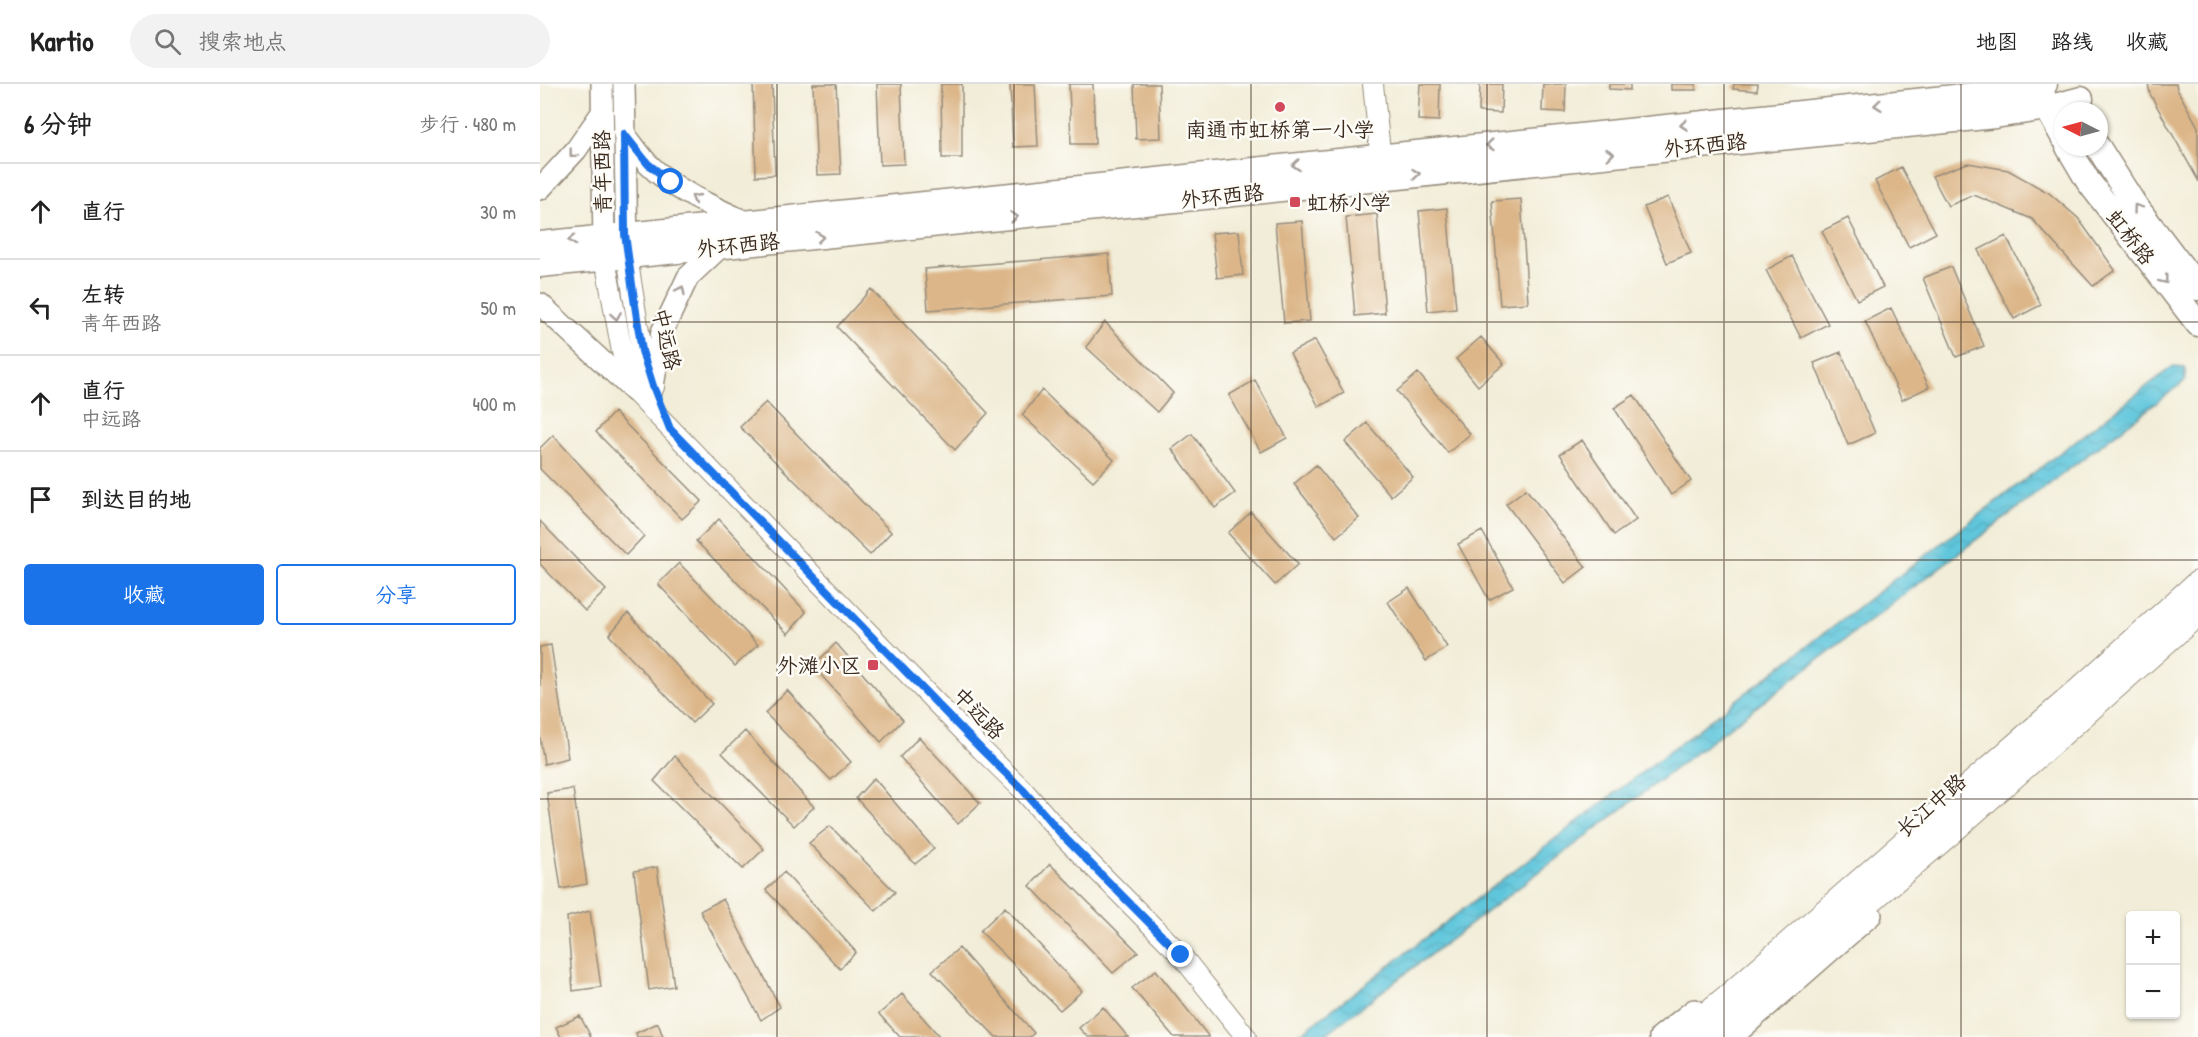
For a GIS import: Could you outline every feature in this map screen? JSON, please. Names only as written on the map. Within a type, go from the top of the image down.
[{"type":"highway","name":"长江中路","points":[[1680,1037],[2078,693],[2198,584]]},
{"type":"highway","name":"长江中路","points":[[1709,1037],[1943,838],[2198,612]]},
{"type":"main road","name":"青年西路","points":[[602,84],[601,114],[615,247]]},
{"type":"main road","name":"青年西路","points":[[615,247],[624,134],[624,84]]},
{"type":"main road","points":[[2042,84],[2047,108],[2054,121]]},
{"type":"main road","name":"外环西路","points":[[540,244],[720,247],[1289,190],[1382,167],[1993,93],[2042,84]]},
{"type":"main road","name":"外环西路","points":[[540,265],[615,247],[748,223],[1207,174],[1382,167],[1995,116],[2047,108],[2080,98]]},
{"type":"main road","points":[[540,189],[576,150],[601,114]]},
{"type":"main road","points":[[624,134],[648,164],[671,182],[697,199],[748,223]]},
{"type":"main road","name":"虹桥路","points":[[2073,156],[2088,181],[2198,324]]},
{"type":"main road","name":"虹桥路","points":[[2104,156],[2134,204],[2198,288]]},
{"type":"main road","points":[[540,304],[644,388],[662,332],[688,277],[720,247]]},
{"type":"main road","name":"长江中路","points":[[1660,1037],[1735,977],[2072,684],[2198,569]]},
{"type":"main road","name":"长江中路","points":[[1732,1037],[2100,715],[2198,626]]},
{"type":"street","points":[[1373,84],[1382,167]]},
{"type":"street","name":"中远路","points":[[615,247],[622,352],[670,429],[1181,955],[1246,1037]]},
{"type":"water","points":[[2172,367],[2185,368],[2185,381],[1322,1037],[1296,1037]]},
{"type":"building","points":[[753,84],[772,84],[775,175],[756,176]]},
{"type":"building","points":[[813,84],[836,84],[841,174],[817,175]]},
{"type":"building","points":[[877,84],[901,84],[904,164],[880,165]]},
{"type":"building","points":[[941,84],[962,84],[962,158],[942,158]]},
{"type":"building","points":[[1010,84],[1035,84],[1038,146],[1013,147]]},
{"type":"building","points":[[1069,84],[1093,84],[1095,144],[1071,144]]},
{"type":"building","points":[[1134,84],[1159,84],[1161,138],[1136,139]]},
{"type":"building","points":[[1420,84],[1440,84],[1439,121],[1418,120]]},
{"type":"building","points":[[1480,84],[1502,84],[1501,113],[1479,112]]},
{"type":"building","points":[[1543,84],[1566,84],[1565,112],[1542,111]]},
{"type":"building","points":[[1609,84],[1630,84],[1630,90],[1609,89]]},
{"type":"building","points":[[1671,84],[1696,84],[1696,90],[1671,90]]},
{"type":"building","points":[[1734,84],[1758,84],[1757,91],[1733,89]]},
{"type":"building","points":[[2148,84],[2176,84],[2198,127],[2198,180],[2150,94]]},
{"type":"building","points":[[1968,163],[2008,170],[2049,193],[2078,218],[2115,270],[2093,286],[2032,219],[1974,195],[1948,206],[1932,176]]},
{"type":"building","points":[[1901,167],[1936,233],[1909,247],[1875,181]]},
{"type":"building","points":[[1668,197],[1691,253],[1667,263],[1644,207]]},
{"type":"building","points":[[1521,199],[1528,303],[1500,305],[1492,201]]},
{"type":"building","points":[[1447,208],[1456,308],[1428,311],[1419,211]]},
{"type":"building","points":[[1377,214],[1385,313],[1355,316],[1346,217]]},
{"type":"building","points":[[1848,218],[1883,287],[1857,300],[1822,231]]},
{"type":"building","points":[[1302,221],[1310,321],[1284,323],[1275,223]]},
{"type":"building","points":[[1239,231],[1243,275],[1217,278],[1212,233]]},
{"type":"building","points":[[2006,236],[2041,305],[2014,319],[1978,250]]},
{"type":"building","points":[[1109,254],[1112,296],[928,310],[925,269]]},
{"type":"building","points":[[1792,256],[1828,324],[1801,338],[1766,270]]},
{"type":"building","points":[[1951,267],[1984,346],[1956,357],[1923,278]]},
{"type":"building","points":[[871,289],[988,413],[955,450],[837,327]]},
{"type":"building","points":[[1891,308],[1929,387],[1902,400],[1865,321]]},
{"type":"building","points":[[1105,322],[1173,393],[1157,412],[1086,347]]},
{"type":"building","points":[[1481,337],[1504,364],[1478,386],[1456,359]]},
{"type":"building","points":[[1315,340],[1344,393],[1319,407],[1290,353]]},
{"type":"building","points":[[1841,352],[1875,433],[1848,445],[1814,363]]},
{"type":"building","points":[[1418,373],[1470,434],[1448,453],[1397,391]]},
{"type":"building","points":[[1255,380],[1287,438],[1261,452],[1229,395]]},
{"type":"building","points":[[1042,390],[1114,460],[1093,481],[1022,415]]},
{"type":"building","points":[[1634,395],[1691,481],[1671,495],[1614,408]]},
{"type":"building","points":[[766,402],[891,532],[870,555],[740,427]]},
{"type":"building","points":[[614,412],[702,501],[682,519],[596,432]]},
{"type":"building","points":[[1367,423],[1413,477],[1391,496],[1345,442]]},
{"type":"building","points":[[1192,434],[1235,493],[1215,508],[1172,449]]},
{"type":"building","points":[[553,435],[644,536],[626,555],[540,469],[540,448]]},
{"type":"building","points":[[1582,440],[1636,520],[1614,535],[1560,454]]},
{"type":"building","points":[[1316,465],[1359,518],[1336,537],[1294,484]]},
{"type":"building","points":[[1526,489],[1586,567],[1565,583],[1506,504]]},
{"type":"building","points":[[1251,512],[1298,564],[1275,585],[1228,533]]},
{"type":"building","points":[[719,519],[806,612],[788,634],[696,541]]},
{"type":"building","points":[[540,521],[606,590],[585,611],[540,564]]},
{"type":"building","points":[[1482,531],[1513,587],[1489,600],[1458,544]]},
{"type":"building","points":[[679,563],[758,645],[735,666],[658,584]]},
{"type":"building","points":[[1409,588],[1447,647],[1426,661],[1388,602]]},
{"type":"building","points":[[628,613],[712,704],[692,723],[609,635]]},
{"type":"building","points":[[836,643],[903,720],[881,742],[813,666]]},
{"type":"building","points":[[551,645],[568,758],[544,764],[540,737],[540,647]]},
{"type":"building","points":[[787,690],[851,762],[831,780],[765,713]]},
{"type":"building","points":[[745,731],[814,807],[794,826],[722,753]]},
{"type":"building","points":[[919,737],[980,803],[958,824],[900,757]]},
{"type":"building","points":[[675,756],[764,849],[743,869],[654,781]]},
{"type":"building","points":[[874,778],[934,849],[915,864],[856,798]]},
{"type":"building","points":[[573,789],[587,884],[561,889],[547,793]]},
{"type":"building","points":[[830,826],[895,892],[876,911],[809,843]]},
{"type":"building","points":[[1050,864],[1138,952],[1113,973],[1030,886]]},
{"type":"building","points":[[657,867],[674,986],[649,990],[634,871]]},
{"type":"building","points":[[784,872],[856,952],[840,969],[766,890]]},
{"type":"building","points":[[723,899],[780,1007],[761,1020],[700,911]]},
{"type":"building","points":[[1005,907],[1082,991],[1060,1010],[980,931]]},
{"type":"building","points":[[590,911],[601,987],[573,991],[567,917]]},
{"type":"building","points":[[959,948],[1034,1033],[1030,1037],[996,1037],[932,971]]},
{"type":"building","points":[[1156,970],[1209,1037],[1174,1037],[1132,988]]},
{"type":"building","points":[[902,994],[940,1037],[900,1037],[879,1014]]},
{"type":"building","points":[[1103,1007],[1128,1037],[1088,1037],[1079,1028]]},
{"type":"building","points":[[580,1016],[591,1037],[561,1037],[556,1027]]},
{"type":"building","points":[[658,1023],[663,1037],[637,1037],[636,1033]]},
{"type":"place","name":"南通市虹桥第一小学","points":[[1280,107]]},
{"type":"place","name":"虹桥小学","points":[[1295,202]]},
{"type":"place","name":"外滩小区","points":[[873,665]]},
{"type":"route","points":[[671,182],[648,164],[624,134],[627,256],[642,351],[670,429],[1181,955]]}]
